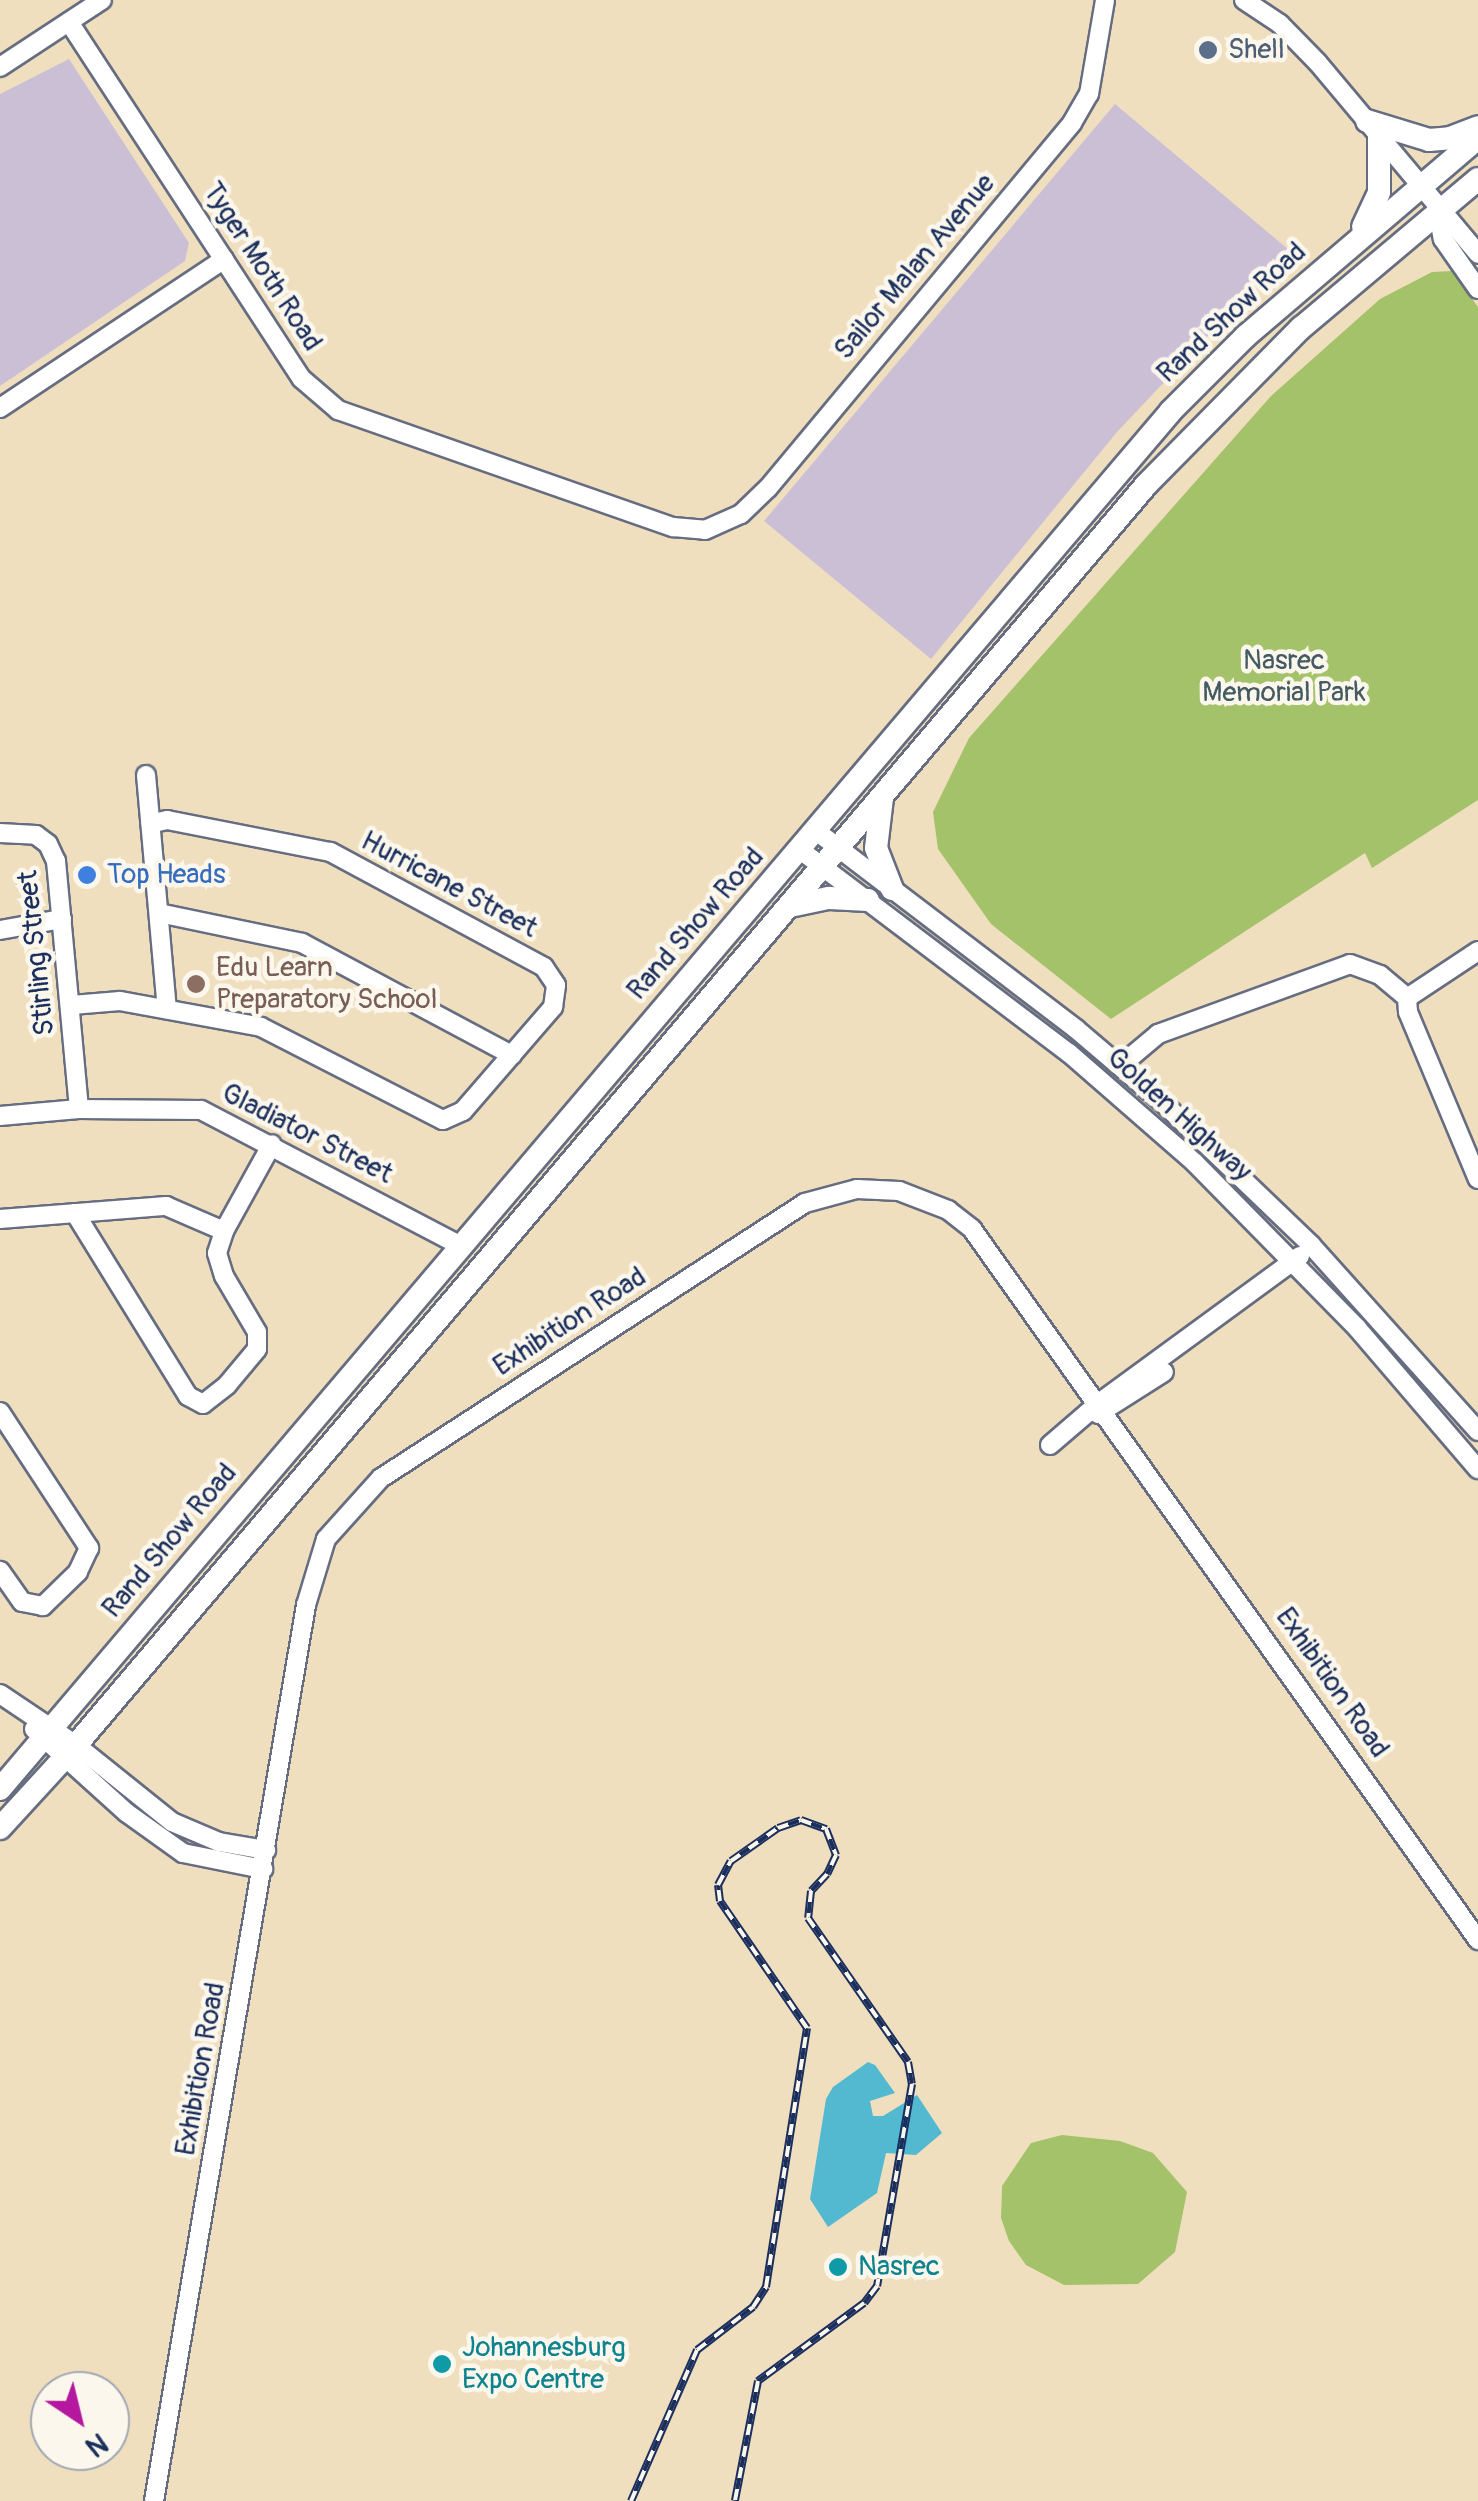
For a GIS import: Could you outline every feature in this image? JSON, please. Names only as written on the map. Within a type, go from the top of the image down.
[{"type":"main road","points":[[1360,235],[1380,192],[1373,128],[1428,140],[1450,138],[1478,128]]},
{"type":"main road","name":"Rand Show Road","points":[[0,1788],[1171,412],[1246,336],[1478,138]]},
{"type":"main road","name":"Rand Show Road","points":[[0,1828],[71,1751],[1192,435],[1301,328],[1478,179]]},
{"type":"main road","points":[[883,795],[876,848],[892,888]]},
{"type":"main road","points":[[790,906],[829,898],[868,900]]},
{"type":"street","points":[[0,67],[102,0]]},
{"type":"street","name":"Sailor Malan Avenue","points":[[705,530],[741,514],[768,488],[1072,123],[1089,94],[1106,0]]},
{"type":"street","points":[[1244,0],[1294,37],[1373,128],[1438,212],[1459,228],[1478,254]]},
{"type":"street","name":"Tyger Moth Road","points":[[68,22],[302,379],[338,410],[672,526],[705,530]]},
{"type":"street","points":[[1438,212],[1443,239],[1478,289]]},
{"type":"street","points":[[0,408],[224,259]]},
{"type":"street","points":[[146,775],[167,1009]]},
{"type":"street","name":"Hurricane Street","points":[[72,1005],[120,1001],[270,1031],[443,1120],[459,1115],[556,1000],[554,979],[536,962],[320,848],[167,820],[150,824]]},
{"type":"street","name":"Golden Highway","points":[[816,830],[831,858],[868,900],[1069,1053],[1195,1163],[1392,1366],[1478,1469]]},
{"type":"street","name":"Stirling Street","points":[[0,834],[27,832],[48,844],[56,861],[79,1109]]},
{"type":"street","name":"Golden Highway","points":[[799,849],[831,858],[892,888],[1120,1066],[1315,1249],[1478,1431]]},
{"type":"street","points":[[159,913],[302,943],[512,1055]]},
{"type":"street","points":[[0,930],[62,918]]},
{"type":"street","points":[[1408,998],[1478,951]]},
{"type":"street","points":[[1120,1066],[1158,1034],[1350,964],[1380,975],[1408,998]]},
{"type":"street","points":[[1408,998],[1408,1012],[1478,1179]]},
{"type":"street","name":"Gladiator Street","points":[[0,1116],[79,1109],[201,1110],[460,1245]]},
{"type":"street","points":[[75,1213],[188,1396],[197,1404],[212,1400],[252,1358],[259,1340],[219,1266],[219,1243],[272,1144]]},
{"type":"street","name":"Exhibition Road","points":[[154,2501],[306,1604],[326,1539],[338,1521],[381,1478],[794,1209],[831,1193],[880,1189],[919,1197],[948,1210],[986,1245],[1097,1410],[1477,1935]]},
{"type":"street","points":[[0,1219],[166,1206],[224,1231]]},
{"type":"street","points":[[1050,1445],[1299,1266],[1315,1249]]},
{"type":"street","points":[[0,1412],[89,1548],[78,1572],[43,1606],[22,1602],[0,1571]]},
{"type":"street","points":[[0,1694],[71,1751],[172,1822],[219,1842],[266,1850]]},
{"type":"street","points":[[71,1751],[127,1813],[183,1853],[262,1869]]},
{"type":"shaded area","points":[[69,59],[189,243],[185,261],[0,386],[0,94]]},
{"type":"shaded area","points":[[1115,104],[1289,250],[1117,432],[931,659],[764,521]]},
{"type":"green space","name":"Nasrec Memorial Park","points":[[1452,271],[1478,307],[1478,800],[1372,868],[1365,853],[1111,1019],[991,924],[938,849],[933,812],[969,738],[1271,396],[1380,299],[1432,272]]},
{"type":"green space","points":[[1062,2135],[1120,2141],[1153,2153],[1187,2192],[1175,2252],[1138,2284],[1064,2285],[1026,2265],[1009,2241],[1001,2218],[1002,2186],[1031,2143]]},
{"type":"water","points":[[868,2062],[875,2065],[895,2093],[870,2101],[873,2116],[883,2116],[917,2095],[942,2133],[916,2155],[886,2153],[877,2193],[828,2227],[810,2199],[826,2099],[833,2087]]},
{"type":"railway","points":[[631,2501],[697,2350],[753,2307],[766,2287],[807,2028],[720,1901],[718,1885],[731,1861],[778,1828],[801,1820],[826,1829],[836,1855],[827,1874],[811,1891],[808,1918],[908,2062],[912,2084],[877,2286],[864,2303],[758,2381],[735,2501]]},
{"type":"place","name":"Shell","points":[[1208,50]]},
{"type":"place","name":"Top Heads","points":[[87,875]]},
{"type":"place","name":"Edu Learn Preparatory School","points":[[196,984]]},
{"type":"place","name":"Nasrec","points":[[838,2267]]},
{"type":"place","name":"Johannesburg Expo Centre","points":[[442,2364]]}]
